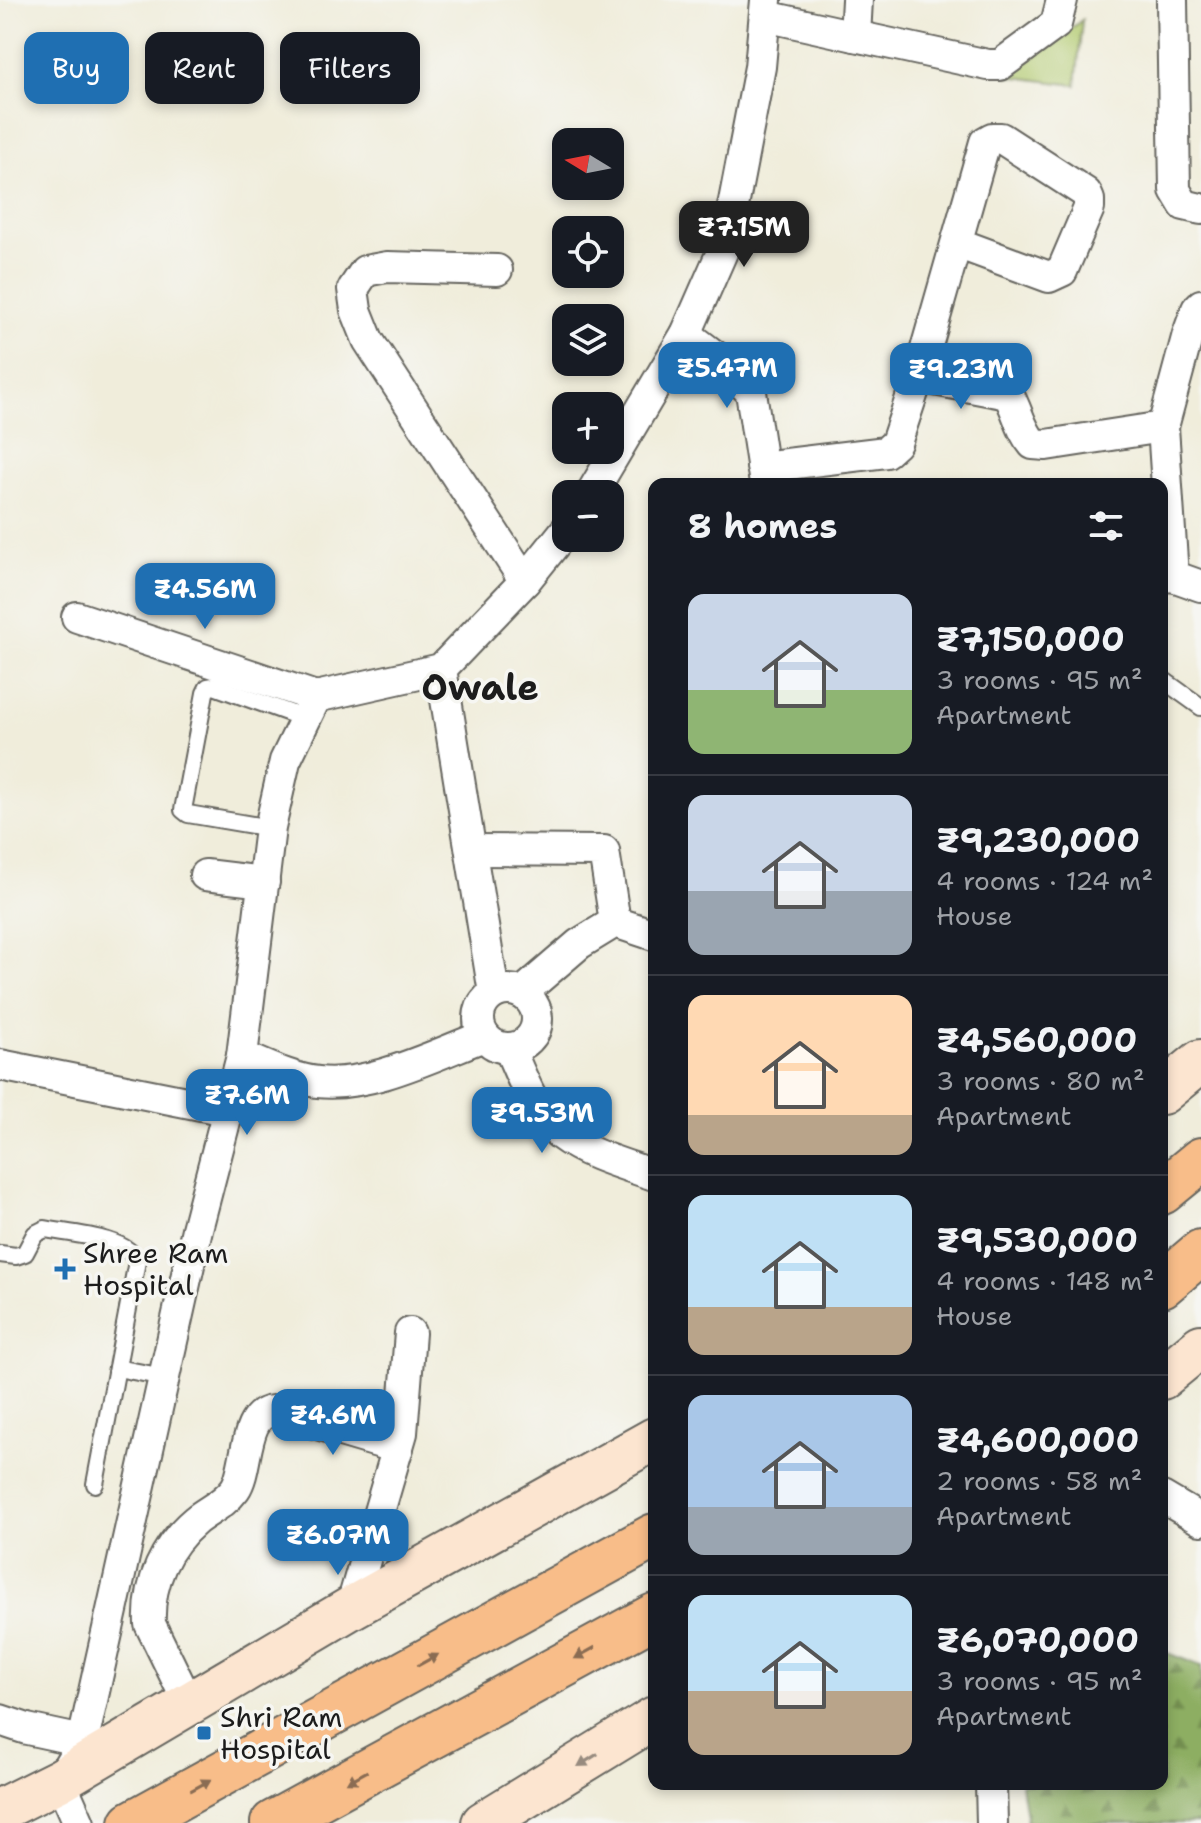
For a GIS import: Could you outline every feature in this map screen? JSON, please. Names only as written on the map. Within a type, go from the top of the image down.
[{"type":"main road","points":[[1168,1187],[1201,1160]]},
{"type":"main road","points":[[1168,1280],[1201,1252]]},
{"type":"main road","points":[[132,1823],[648,1539]]},
{"type":"main road","points":[[273,1823],[648,1619]]},
{"type":"street","points":[[855,36],[857,0]]},
{"type":"street","points":[[599,480],[686,334],[726,243],[760,67],[766,8],[855,36],[1000,65],[1056,24],[1062,0]]},
{"type":"street","points":[[1172,0],[1175,190],[1184,205],[1201,209]]},
{"type":"street","points":[[686,334],[715,356],[751,392],[764,476],[886,452],[896,443],[918,377],[985,142],[1001,138],[1086,193],[1089,200],[1089,208],[1062,271],[1057,275],[1049,277],[957,243]]},
{"type":"street","points":[[497,270],[387,267],[365,271],[353,289],[356,310],[368,340],[525,581]]},
{"type":"street","points":[[1179,580],[1163,427],[1188,334],[1201,305]]},
{"type":"street","points":[[918,377],[1008,394],[1023,433],[1033,444],[1046,445],[1163,427]]},
{"type":"street","points":[[77,617],[311,708],[441,669],[525,581],[552,547]]},
{"type":"street","points":[[242,1056],[318,1082],[356,1081],[497,1042],[527,1041],[536,1025],[534,1007],[508,993],[471,850],[441,669]]},
{"type":"street","points":[[60,1780],[83,1741],[164,1377],[226,1110],[242,1056],[270,828],[285,761],[311,708]]},
{"type":"street","points":[[471,850],[604,851],[615,922]]},
{"type":"street","points":[[205,875],[264,882]]},
{"type":"street","points":[[648,933],[615,922],[481,1008],[480,1027],[497,1042],[532,1099],[558,1133],[587,1151],[648,1173]]},
{"type":"street","points":[[1168,1088],[1201,1061]]},
{"type":"street","points":[[0,1065],[226,1110]]},
{"type":"street","points":[[351,1608],[402,1433],[410,1333]]},
{"type":"street","points":[[1168,1373],[1201,1346]]},
{"type":"street","points":[[189,1704],[150,1624],[155,1579],[169,1547],[197,1520],[224,1503],[238,1486],[253,1424],[260,1414],[273,1411],[398,1448]]},
{"type":"street","points":[[0,1810],[60,1780],[351,1608],[648,1442]]},
{"type":"street","points":[[1168,1501],[1201,1520]]},
{"type":"street","points":[[0,1720],[83,1741]]},
{"type":"street","points":[[502,1818],[648,1722]]},
{"type":"street","points":[[60,1780],[79,1823]]},
{"type":"street","points":[[991,1790],[992,1823]]},
{"type":"lane","points":[[1168,683],[1201,707]]},
{"type":"lane","points":[[270,828],[188,814],[183,810],[205,693],[208,687],[214,686],[311,708]]},
{"type":"lane","points":[[0,1254],[16,1256],[25,1253],[35,1234],[45,1229],[120,1244],[134,1253],[137,1261],[95,1484]]},
{"type":"lane","points":[[117,1368],[164,1377]]},
{"type":"green space","points":[[1082,20],[1076,85],[1007,76]]},
{"type":"green space","points":[[1168,1653],[1201,1666],[1201,1823],[1027,1823],[1022,1790],[1168,1790]]},
{"type":"place","name":"Shree Ram Hospital","points":[[65,1269]]},
{"type":"place","name":"Shri Ram Hospital","points":[[204,1733]]},
{"type":"district","name":"Owale","points":[[480,687]]}]
